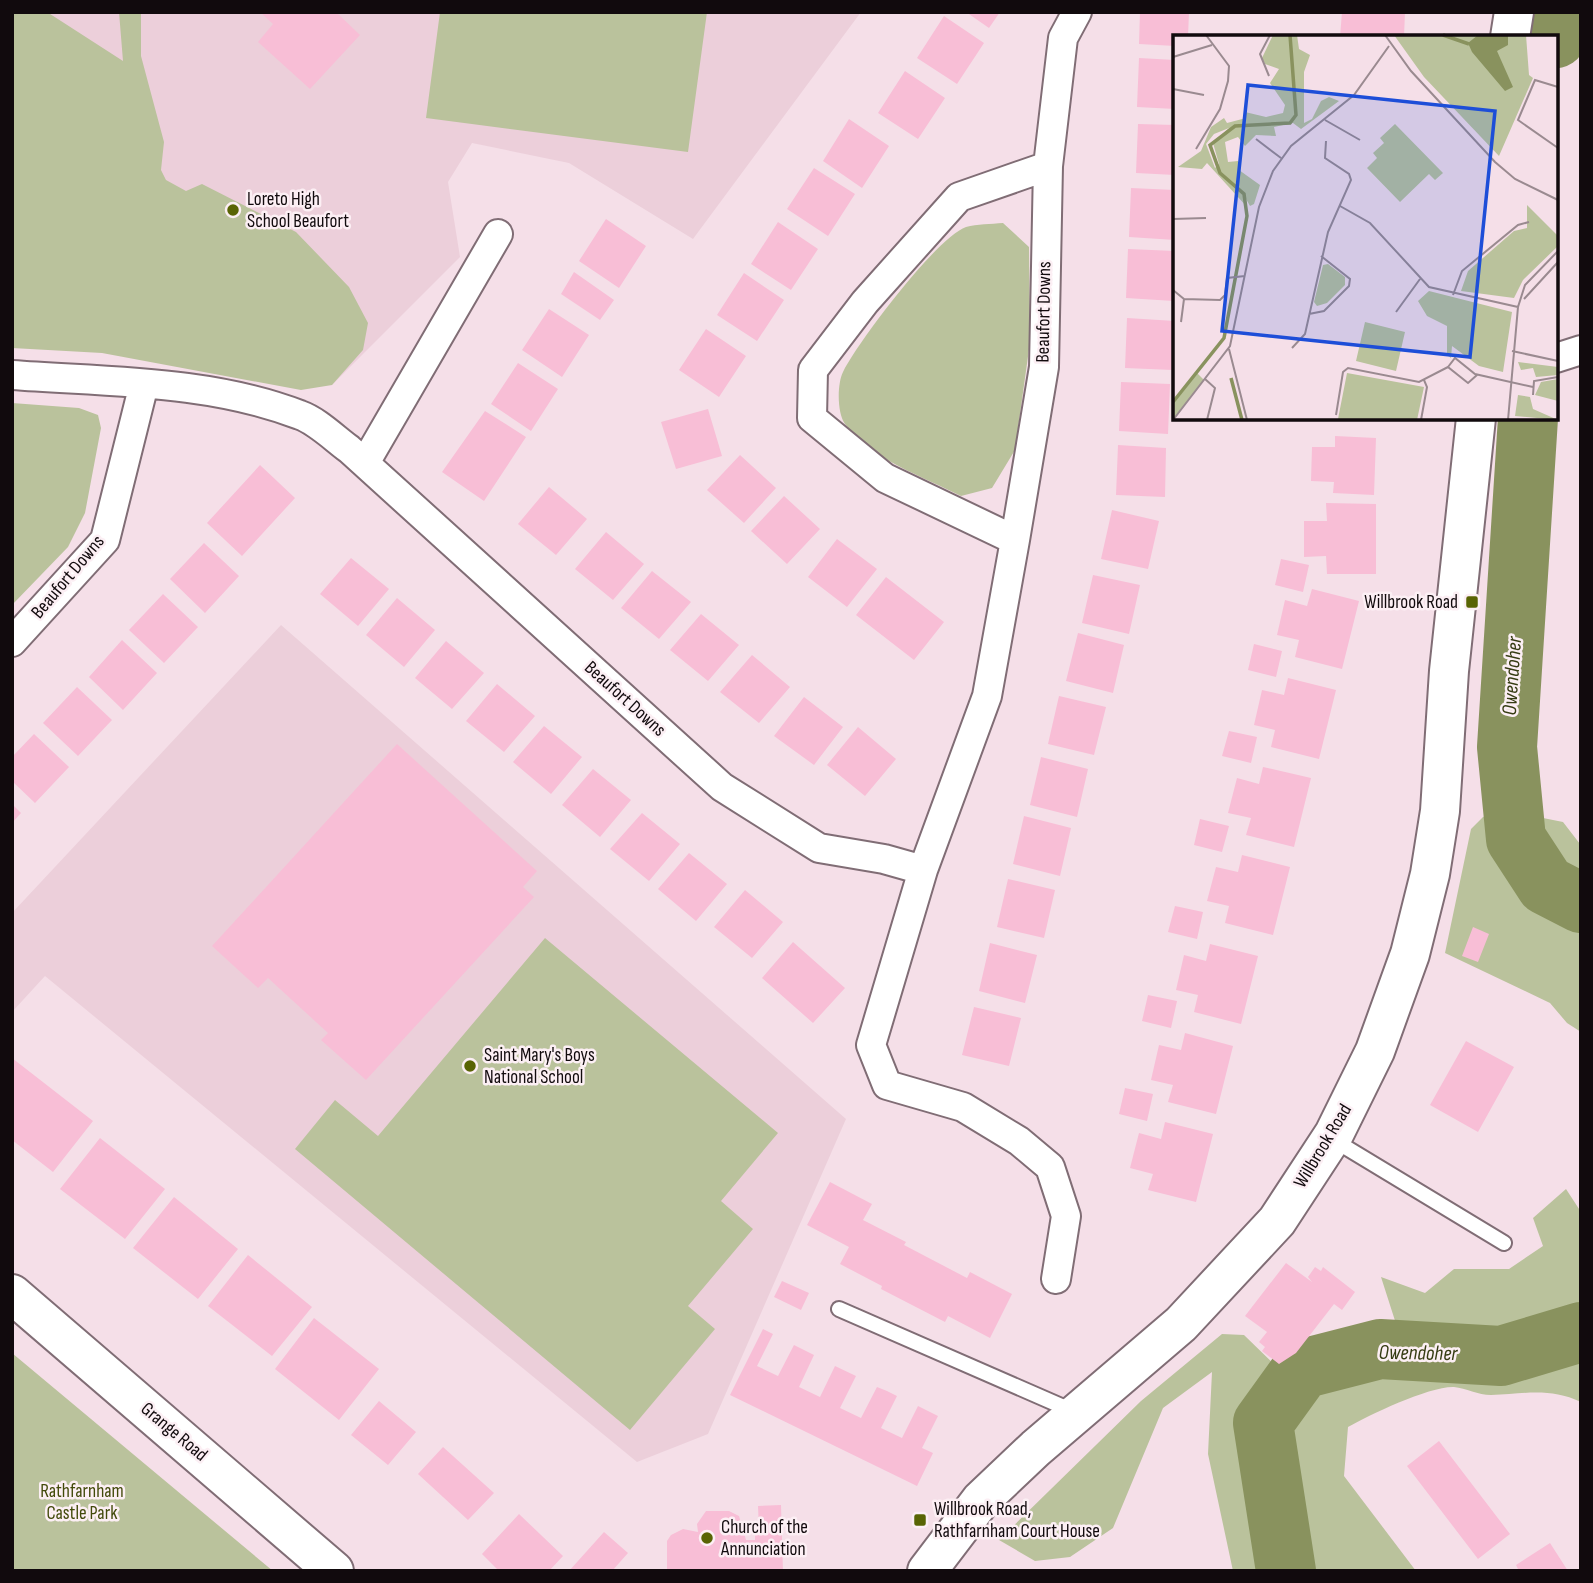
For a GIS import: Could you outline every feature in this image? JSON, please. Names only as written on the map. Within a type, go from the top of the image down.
[{"type":"main road","points":[[1510,35],[1514,12]]},
{"type":"main road","name":"Willbrook Road","points":[[927,1571],[981,1500],[1076,1413],[1181,1324],[1277,1220],[1331,1138],[1375,1051],[1410,954],[1430,874],[1440,811],[1449,671],[1476,420]]},
{"type":"main road","name":"Grange Road","points":[[12,1294],[334,1571]]},
{"type":"street","name":"Beaufort Downs","points":[[1056,1279],[1066,1216],[1050,1167],[1019,1141],[963,1107],[887,1085],[871,1045],[923,870],[987,696],[1044,367],[1048,166],[1063,38],[1077,12]]},
{"type":"street","points":[[1015,540],[885,478],[812,418],[813,370],[864,302],[960,197],[1048,166]]},
{"type":"street","points":[[365,463],[498,234]]},
{"type":"street","points":[[1558,357],[1581,350]]},
{"type":"street","name":"Beaufort Downs","points":[[12,375],[144,384],[234,395],[303,415],[365,463],[722,787],[818,848],[884,859],[923,870]]},
{"type":"street","name":"Beaufort Downs","points":[[12,642],[105,540],[144,384]]},
{"type":"lane","points":[[1331,1138],[1504,1243]]},
{"type":"lane","points":[[839,1310],[1076,1413]]},
{"type":"shaded area","name":"Loreto High School Beaufort","points":[[12,12],[861,12],[693,239],[569,163],[472,143],[448,182],[460,257],[332,385],[210,365]]},
{"type":"shaded area","name":"Saint Mary's Boys National School","points":[[281,625],[846,1119],[708,1434],[637,1462],[45,976],[12,1012],[12,913]]},
{"type":"green space","points":[[12,12],[47,12],[123,61],[119,12],[141,12],[141,56],[164,142],[161,170],[166,180],[186,191],[202,184],[296,232],[349,287],[368,323],[363,350],[332,385],[301,390],[102,353],[12,348]]},
{"type":"green space","points":[[440,12],[707,12],[688,152],[426,118]]},
{"type":"green space","points":[[1003,223],[1029,247],[1030,342],[1015,450],[992,488],[961,496],[898,466],[856,436],[845,424],[840,413],[840,384],[843,372],[864,339],[899,292],[937,250],[966,227]]},
{"type":"green space","points":[[12,403],[79,408],[98,415],[101,428],[85,513],[68,547],[12,605]]},
{"type":"green space","points":[[1518,805],[1543,818],[1563,822],[1580,844],[1581,1032],[1567,1023],[1550,1003],[1445,953],[1471,829],[1483,817],[1496,812],[1498,844],[1527,863],[1528,828]]},
{"type":"green space","points":[[545,938],[778,1133],[721,1201],[753,1229],[688,1306],[715,1329],[630,1430],[295,1149],[335,1100],[378,1136]]},
{"type":"green space","points":[[1566,1189],[1581,1212],[1581,1402],[1558,1394],[1491,1395],[1454,1387],[1443,1388],[1400,1402],[1348,1427],[1344,1476],[1416,1571],[1233,1571],[1208,1454],[1212,1372],[1163,1408],[1113,1528],[1070,1557],[1035,1561],[999,1540],[1141,1401],[1222,1334],[1244,1335],[1280,1370],[1303,1352],[1349,1345],[1398,1330],[1381,1277],[1425,1293],[1454,1269],[1509,1269],[1543,1246],[1533,1218]]},
{"type":"green space","name":"Rathfarnham Castle Park","points":[[12,1353],[273,1571],[12,1571]]},
{"type":"building","points":[[260,12],[336,12],[360,35],[310,89],[258,42],[273,24]]},
{"type":"building","points":[[966,12],[1000,12],[989,28]]},
{"type":"building","points":[[1140,12],[1189,12],[1188,35],[1173,35],[1173,46],[1139,44]]},
{"type":"building","points":[[1342,12],[1405,12],[1404,35],[1340,35]]},
{"type":"building","points":[[944,16],[984,43],[957,84],[917,58]]},
{"type":"building","points":[[1139,58],[1173,60],[1173,109],[1137,107]]},
{"type":"building","points":[[905,71],[945,98],[918,139],[878,113]]},
{"type":"building","points":[[849,119],[889,146],[862,188],[823,161]]},
{"type":"building","points":[[1138,124],[1173,125],[1173,175],[1136,173]]},
{"type":"building","points":[[814,168],[855,194],[828,236],[787,209]]},
{"type":"building","points":[[1131,188],[1173,190],[1173,240],[1129,237]]},
{"type":"building","points":[[606,219],[646,246],[619,288],[579,261]]},
{"type":"building","points":[[778,222],[818,249],[791,290],[751,264]]},
{"type":"building","points":[[1128,249],[1173,251],[1173,301],[1126,298]]},
{"type":"building","points":[[574,272],[614,300],[600,320],[561,294]]},
{"type":"building","points":[[744,273],[784,300],[757,341],[717,315]]},
{"type":"building","points":[[549,309],[589,335],[562,377],[522,350]]},
{"type":"building","points":[[1127,318],[1173,321],[1173,370],[1125,368]]},
{"type":"building","points":[[706,329],[746,356],[719,397],[679,370]]},
{"type":"building","points":[[518,363],[558,389],[531,431],[491,404]]},
{"type":"building","points":[[1121,382],[1170,384],[1168,434],[1119,431]]},
{"type":"building","points":[[708,409],[722,456],[676,469],[661,422]]},
{"type":"building","points":[[485,411],[526,437],[484,501],[442,472]]},
{"type":"building","points":[[1335,436],[1376,438],[1374,495],[1333,493],[1334,482],[1311,481],[1312,447],[1335,447]]},
{"type":"building","points":[[1118,445],[1166,448],[1165,497],[1116,495]]},
{"type":"building","points":[[740,455],[776,488],[744,523],[707,490]]},
{"type":"building","points":[[260,465],[295,498],[242,556],[207,523]]},
{"type":"building","points":[[549,487],[587,519],[556,555],[518,524]]},
{"type":"building","points":[[784,496],[820,529],[787,564],[751,531]]},
{"type":"building","points":[[1326,503],[1376,504],[1376,574],[1327,574],[1326,556],[1304,557],[1304,521],[1327,521]]},
{"type":"building","points":[[1112,510],[1159,521],[1148,569],[1101,559]]},
{"type":"building","points":[[606,532],[644,564],[613,600],[575,569]]},
{"type":"building","points":[[837,539],[877,569],[847,607],[808,577]]},
{"type":"building","points":[[204,543],[239,576],[205,613],[170,579]]},
{"type":"building","points":[[351,558],[389,589],[358,626],[320,594]]},
{"type":"building","points":[[1281,559],[1309,565],[1303,592],[1275,585]]},
{"type":"building","points":[[652,571],[691,602],[659,639],[621,608]]},
{"type":"building","points":[[1093,575],[1140,585],[1129,634],[1082,623]]},
{"type":"building","points":[[886,577],[944,622],[914,660],[856,615]]},
{"type":"building","points":[[1312,589],[1359,601],[1342,669],[1295,657],[1299,640],[1277,635],[1285,600],[1307,606]]},
{"type":"building","points":[[163,594],[198,627],[164,663],[129,630]]},
{"type":"building","points":[[397,598],[435,630],[404,667],[366,635]]},
{"type":"building","points":[[701,614],[739,645],[708,681],[670,650]]},
{"type":"building","points":[[1078,633],[1124,645],[1113,693],[1066,681]]},
{"type":"building","points":[[122,640],[157,673],[123,710],[89,677]]},
{"type":"building","points":[[446,641],[484,673],[452,709],[415,678]]},
{"type":"building","points":[[1254,644],[1282,651],[1276,677],[1248,670]]},
{"type":"building","points":[[752,655],[790,687],[759,723],[720,692]]},
{"type":"building","points":[[1288,678],[1336,690],[1319,759],[1271,747],[1275,730],[1254,725],[1262,690],[1284,695]]},
{"type":"building","points":[[497,684],[535,716],[504,752],[466,721]]},
{"type":"building","points":[[77,687],[112,720],[78,756],[43,723]]},
{"type":"building","points":[[1059,696],[1106,707],[1094,755],[1048,744]]},
{"type":"building","points":[[804,697],[843,727],[814,765],[774,736]]},
{"type":"building","points":[[544,726],[582,757],[551,794],[513,762]]},
{"type":"building","points":[[858,727],[896,759],[865,796],[827,765]]},
{"type":"building","points":[[1229,731],[1257,737],[1251,763],[1222,756]]},
{"type":"building","points":[[34,734],[69,767],[35,803],[12,781],[12,757]]},
{"type":"building","points":[[397,744],[537,871],[523,887],[534,897],[366,1080],[321,1040],[328,1033],[268,978],[258,988],[212,946]]},
{"type":"building","points":[[1041,757],[1088,769],[1077,817],[1030,805]]},
{"type":"building","points":[[1263,767],[1311,778],[1294,847],[1246,835],[1251,818],[1228,813],[1237,778],[1259,784]]},
{"type":"building","points":[[593,769],[631,800],[600,837],[562,805]]},
{"type":"building","points":[[12,804],[21,813],[12,823]]},
{"type":"building","points":[[642,813],[680,844],[649,881],[610,849]]},
{"type":"building","points":[[1024,816],[1071,828],[1060,876],[1013,864]]},
{"type":"building","points":[[1200,819],[1229,826],[1222,852],[1194,845]]},
{"type":"building","points":[[689,853],[727,884],[696,921],[658,889]]},
{"type":"building","points":[[1242,855],[1290,867],[1273,935],[1225,923],[1229,906],[1207,901],[1216,867],[1238,872]]},
{"type":"building","points":[[1008,879],[1055,890],[1044,938],[997,927]]},
{"type":"building","points":[[745,890],[783,922],[752,958],[714,927]]},
{"type":"building","points":[[1175,906],[1203,912],[1197,939],[1168,932]]},
{"type":"building","points":[[1473,927],[1489,934],[1478,962],[1462,956]]},
{"type":"building","points":[[793,942],[845,988],[813,1023],[762,978]]},
{"type":"building","points":[[990,943],[1037,955],[1025,1003],[979,991]]},
{"type":"building","points":[[1210,944],[1258,956],[1241,1024],[1194,1012],[1198,995],[1176,990],[1184,955],[1206,961]]},
{"type":"building","points":[[1148,995],[1177,1001],[1171,1028],[1142,1021]]},
{"type":"building","points":[[974,1007],[1021,1018],[1009,1066],[962,1055]]},
{"type":"building","points":[[1185,1033],[1233,1046],[1216,1114],[1168,1102],[1173,1085],[1151,1080],[1159,1045],[1181,1050]]},
{"type":"building","points":[[1466,1041],[1514,1067],[1478,1132],[1430,1105]]},
{"type":"building","points":[[12,1058],[93,1121],[53,1172],[12,1140]]},
{"type":"building","points":[[1125,1088],[1153,1094],[1147,1121],[1119,1114]]},
{"type":"building","points":[[1165,1122],[1213,1134],[1196,1202],[1148,1190],[1153,1174],[1130,1168],[1139,1133],[1161,1139]]},
{"type":"building","points":[[100,1138],[165,1189],[125,1239],[60,1189]]},
{"type":"building","points":[[830,1182],[872,1204],[863,1220],[967,1278],[970,1272],[1012,1294],[990,1338],[948,1316],[945,1322],[840,1264],[849,1247],[807,1225]]},
{"type":"building","points":[[174,1197],[238,1249],[198,1299],[133,1248]]},
{"type":"building","points":[[248,1255],[312,1307],[272,1356],[208,1306]]},
{"type":"building","points":[[1286,1263],[1312,1282],[1308,1277],[1315,1267],[1321,1271],[1323,1267],[1355,1292],[1342,1310],[1334,1304],[1296,1353],[1279,1364],[1262,1351],[1265,1347],[1259,1342],[1267,1332],[1245,1316]]},
{"type":"building","points":[[782,1281],[809,1293],[801,1310],[774,1297]]},
{"type":"building","points":[[314,1318],[379,1369],[339,1420],[275,1369]]},
{"type":"building","points":[[763,1329],[773,1334],[757,1366],[778,1376],[794,1345],[814,1355],[799,1387],[820,1397],[835,1366],[856,1376],[840,1408],[861,1418],[877,1387],[887,1391],[897,1396],[881,1428],[902,1438],[918,1406],[938,1416],[922,1448],[933,1453],[917,1486],[730,1395]]},
{"type":"building","points":[[379,1401],[416,1432],[388,1465],[351,1435]]},
{"type":"building","points":[[1439,1441],[1510,1534],[1478,1559],[1407,1466]]},
{"type":"building","points":[[443,1447],[494,1493],[468,1520],[418,1474]]},
{"type":"building","name":"Church of the Annunciation","points":[[781,1505],[783,1571],[667,1571],[667,1541],[671,1535],[683,1529],[698,1532],[697,1524],[706,1511],[729,1511],[739,1516],[746,1540],[755,1540],[755,1529],[759,1529],[758,1506]]},
{"type":"building","points":[[519,1514],[563,1556],[549,1571],[499,1571],[482,1554]]},
{"type":"building","points":[[604,1532],[628,1553],[612,1571],[569,1571]]},
{"type":"building","points":[[1550,1543],[1568,1571],[1519,1571],[1516,1565]]},
{"type":"waterway","name":"Owendoher","points":[[1557,35],[1561,12]]},
{"type":"waterway","name":"Owendoher","points":[[1528,420],[1507,747],[1516,839],[1546,885],[1581,903]]},
{"type":"waterway","name":"Owendoher","points":[[1286,1571],[1263,1423],[1302,1369],[1380,1349],[1501,1356],[1581,1332]]},
{"type":"place","name":"Loreto High School Beaufort","points":[[233,210]]},
{"type":"place","name":"Willbrook Road","points":[[1472,602]]},
{"type":"place","name":"Saint Mary's Boys National School","points":[[470,1066]]},
{"type":"place","name":"Willbrook Road, Rathfarnham Court House","points":[[920,1520]]},
{"type":"place","name":"Church of the Annunciation","points":[[707,1538]]}]
